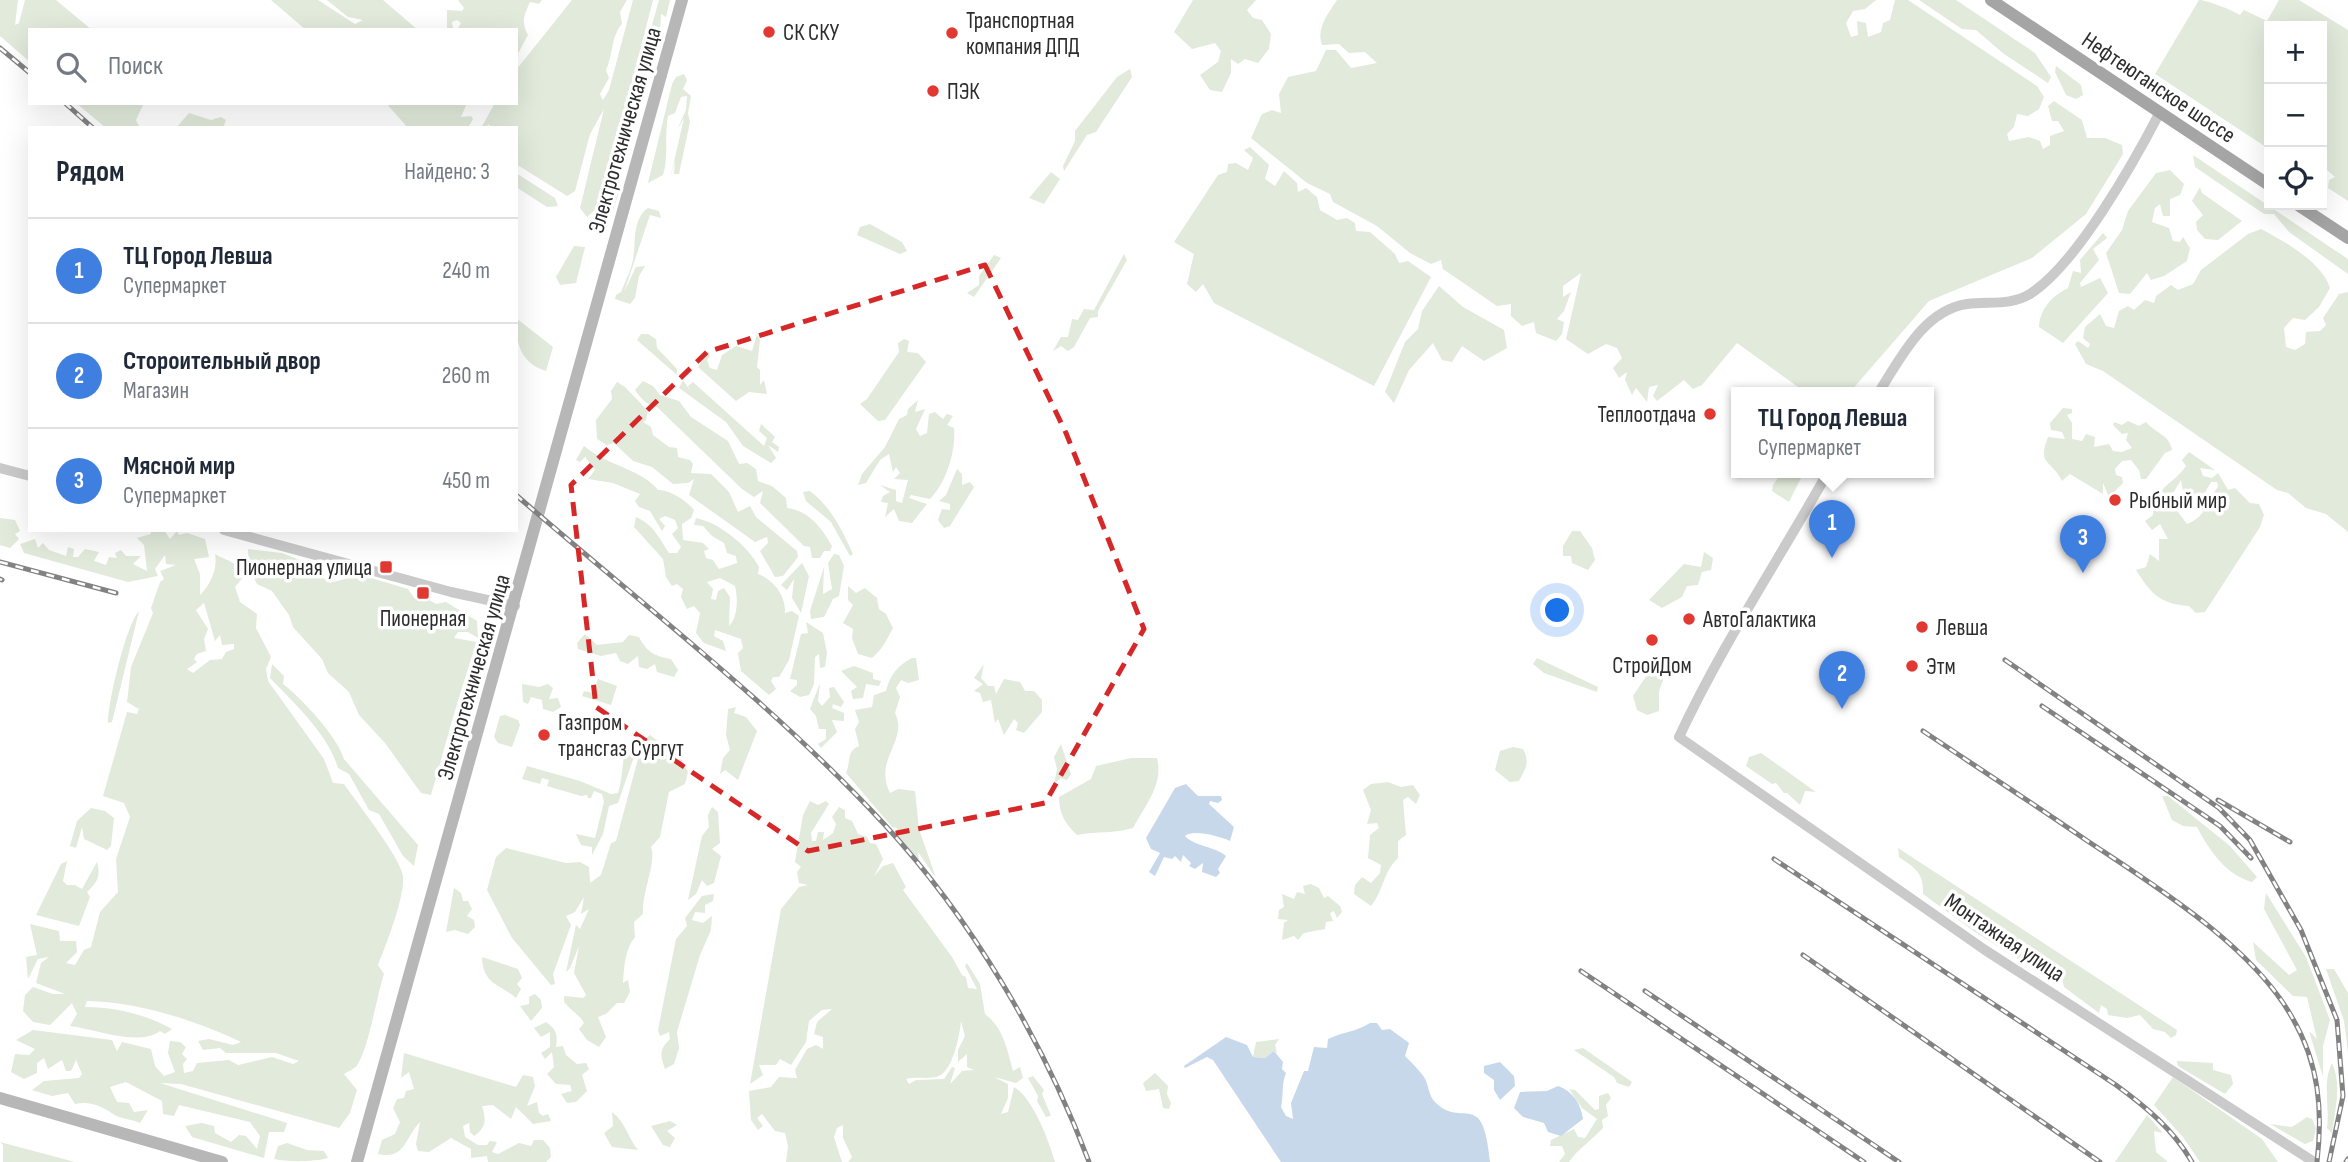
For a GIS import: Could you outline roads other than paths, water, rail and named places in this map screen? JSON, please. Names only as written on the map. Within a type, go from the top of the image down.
[{"type":"main road","name":"Электротехническая улица","points":[[357,1162],[515,606],[682,0]]},
{"type":"main road","name":"Нефтеюганское шоссе","points":[[1991,0],[2264,182]]},
{"type":"main road","points":[[2306,210],[2348,238]]},
{"type":"main road","points":[[0,1098],[222,1162]]},
{"type":"street","points":[[1882,387],[1912,342],[1946,311],[1965,304],[2014,302],[2041,286],[2069,254],[2128,173],[2160,112]]},
{"type":"street","points":[[0,468],[28,475]]},
{"type":"street","name":"Монтажная улица","points":[[1825,478],[1762,587],[1738,622],[1679,737],[1985,950],[2314,1162]]},
{"type":"street","points":[[231,532],[451,592],[515,606]]},
{"type":"water","points":[[1186,784],[1198,796],[1221,796],[1222,800],[1218,803],[1210,801],[1209,804],[1234,827],[1230,841],[1200,833],[1185,836],[1226,856],[1216,877],[1202,872],[1203,863],[1195,869],[1189,866],[1191,863],[1183,855],[1181,862],[1175,856],[1172,859],[1164,857],[1155,876],[1149,872],[1160,853],[1151,849],[1146,838],[1175,788]]},
{"type":"water","points":[[1370,1023],[1377,1023],[1382,1030],[1390,1029],[1409,1043],[1405,1056],[1424,1077],[1435,1102],[1445,1110],[1477,1117],[1487,1139],[1490,1162],[1281,1162],[1213,1060],[1207,1057],[1185,1068],[1184,1066],[1226,1037],[1247,1045],[1253,1057],[1265,1058],[1274,1051],[1283,1062],[1282,1069],[1286,1073],[1281,1107],[1286,1116],[1293,1119],[1291,1103],[1304,1071],[1308,1071],[1314,1047],[1327,1048],[1328,1039]]},
{"type":"water","points":[[1500,1062],[1514,1076],[1515,1086],[1500,1100],[1494,1090],[1494,1080],[1484,1073],[1484,1066]]},
{"type":"water","points":[[1558,1086],[1568,1091],[1575,1099],[1583,1119],[1561,1136],[1548,1132],[1544,1123],[1523,1117],[1514,1108],[1520,1092],[1547,1091]]},
{"type":"railway","points":[[0,48],[28,71]]},
{"type":"railway","points":[[67,105],[91,126]]},
{"type":"railway","points":[[518,497],[797,737],[884,824],[916,861],[975,941],[1002,983],[1050,1072],[1089,1162]]},
{"type":"railway","points":[[0,562],[116,593]]},
{"type":"railway","points":[[2005,660],[2219,808],[2250,840],[2301,930],[2337,1020],[2343,1096],[2329,1162]]},
{"type":"railway","points":[[2042,706],[2220,826],[2251,858]]},
{"type":"railway","points":[[1923,731],[2142,877],[2200,919],[2253,967],[2275,992],[2293,1019],[2309,1053],[2319,1106],[2317,1162]]},
{"type":"railway","points":[[2218,800],[2290,842]]},
{"type":"railway","points":[[1774,859],[2116,1085],[2158,1119],[2192,1162]]},
{"type":"railway","points":[[1803,955],[2100,1162]]},
{"type":"railway","points":[[1581,971],[1864,1162]]},
{"type":"railway","points":[[1645,991],[1899,1162]]},
{"type":"place","name":"СК СКУ","points":[[769,32]]},
{"type":"place","name":"Транспортная компания ДПД","points":[[952,33]]},
{"type":"place","name":"ПЭК","points":[[933,91]]},
{"type":"place","name":"Теплоотдача","points":[[1710,414]]},
{"type":"place","name":"Рыбный мир","points":[[2115,500]]},
{"type":"place","name":"ТЦ Город Левша","points":[[1832,558]]},
{"type":"place","name":"Пионерная улица","points":[[386,567]]},
{"type":"place","name":"Мясной мир","points":[[2083,573]]},
{"type":"place","name":"Пионерная","points":[[423,593]]},
{"type":"place","name":"АвтоГалактика","points":[[1689,619]]},
{"type":"place","name":"Левша","points":[[1922,627]]},
{"type":"place","name":"СтройДом","points":[[1652,640]]},
{"type":"place","name":"Этм","points":[[1912,666]]},
{"type":"place","name":"Стороительный двор","points":[[1842,709]]},
{"type":"place","name":"Газпром трансгаз Сургут","points":[[544,735]]}]
